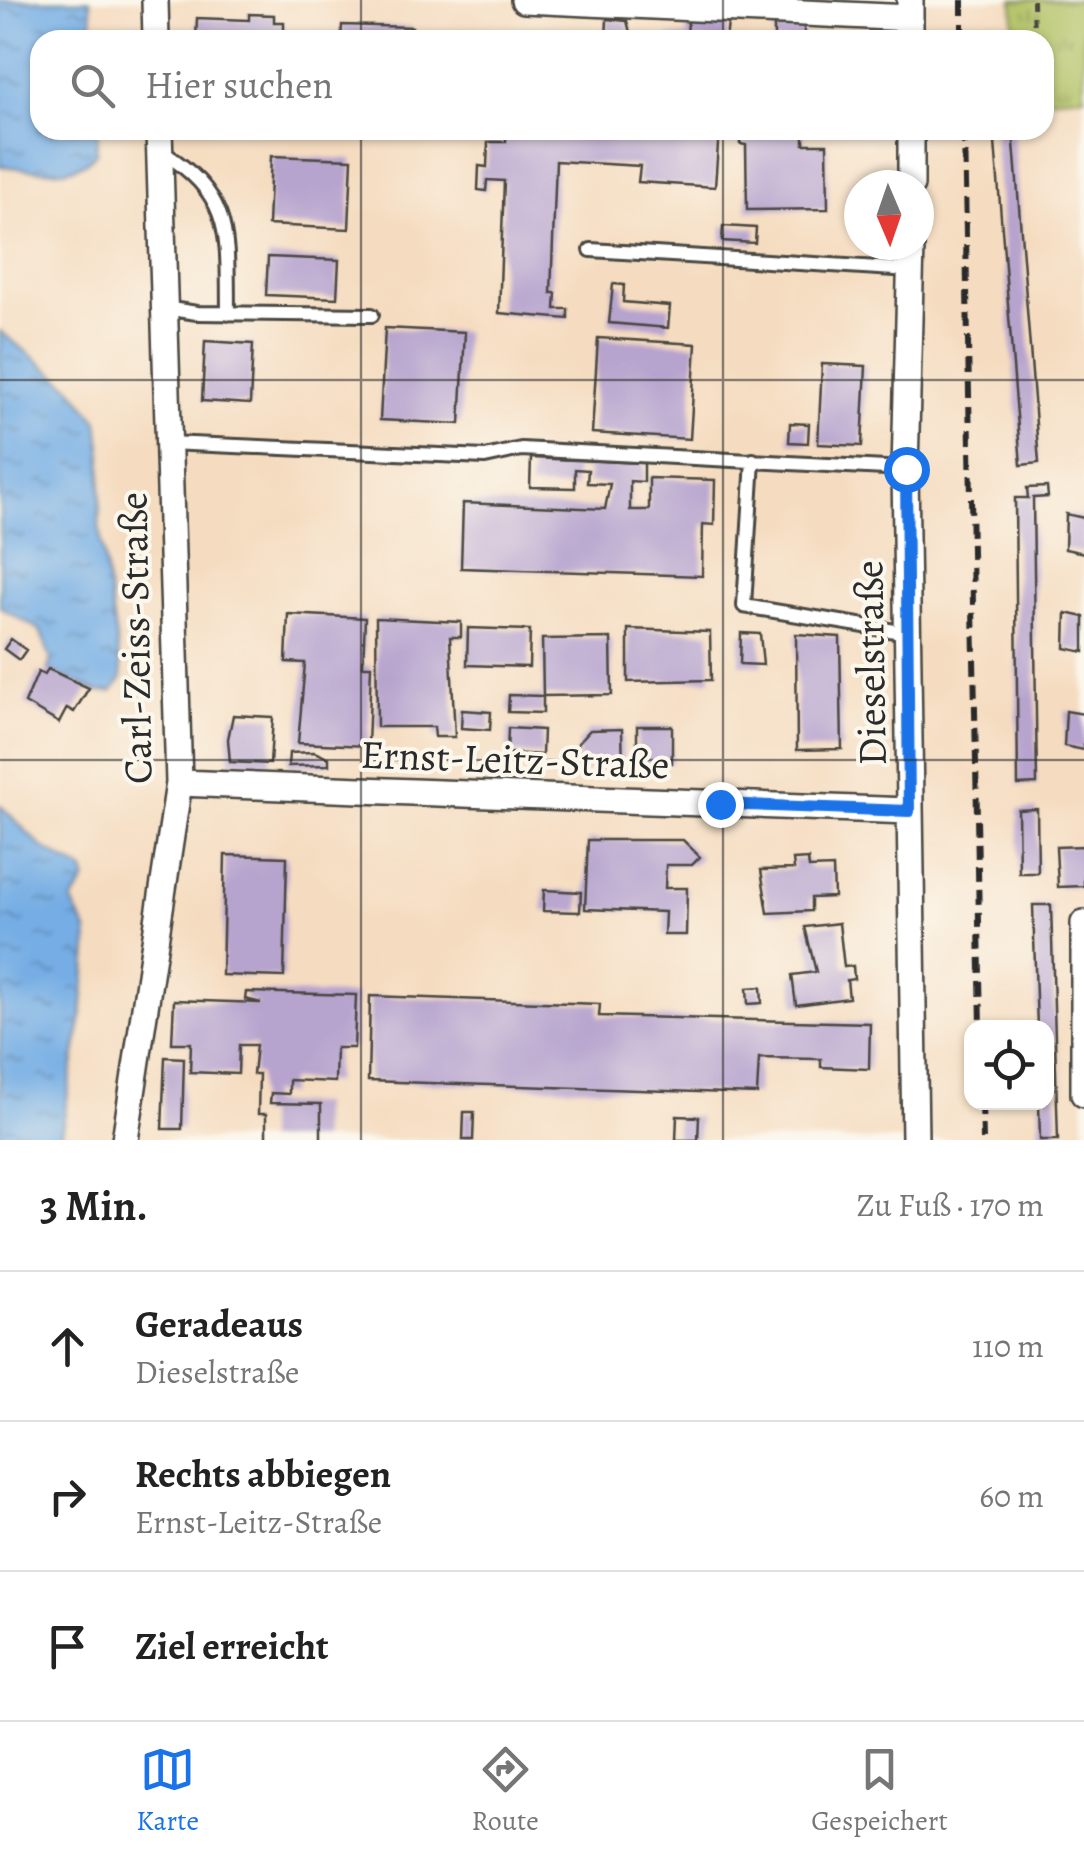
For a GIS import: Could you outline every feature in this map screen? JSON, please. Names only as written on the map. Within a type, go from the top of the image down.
[{"type":"street","points":[[154,0],[156,30]]},
{"type":"street","points":[[524,0],[910,19]]},
{"type":"street","name":"Carl-Zeiss-Straße","points":[[125,1140],[179,783],[159,140]]},
{"type":"street","points":[[911,140],[911,170]]},
{"type":"street","name":"Dieselstraße","points":[[911,260],[906,469],[894,632],[909,811],[915,1140]]},
{"type":"street","name":"Ernst-Leitz-Straße","points":[[179,783],[909,811]]},
{"type":"street","points":[[1084,923],[1084,1094]]},
{"type":"lane","points":[[159,140],[217,201],[227,228],[228,314]]},
{"type":"lane","points":[[591,250],[844,256]]},
{"type":"lane","points":[[164,308],[228,314],[372,314]]},
{"type":"lane","points":[[168,443],[484,457],[521,450],[906,469]]},
{"type":"lane","points":[[753,460],[744,606],[894,632]]},
{"type":"path","points":[[1033,0],[1034,30]]},
{"type":"green space","points":[[1013,0],[1084,0],[1084,96],[1054,98],[1054,30],[1014,30]]},
{"type":"water","points":[[0,0],[90,0],[93,30],[30,30],[30,140],[97,140],[96,152],[88,161],[65,170],[0,166]]},
{"type":"water","points":[[0,331],[71,387],[98,421],[102,456],[99,526],[122,678],[112,692],[97,692],[48,669],[51,659],[40,630],[0,607]]},
{"type":"water","points":[[0,805],[42,847],[84,871],[86,879],[72,902],[87,930],[82,1016],[61,1133],[54,1140],[0,1140]]},
{"type":"building","points":[[249,14],[274,15],[274,22],[284,22],[284,30],[196,30],[197,18],[249,20]]},
{"type":"building","points":[[607,19],[627,21],[629,30],[606,30]]},
{"type":"building","points":[[688,20],[728,23],[727,30],[687,30]]},
{"type":"building","points":[[342,25],[412,27],[412,30],[342,30]]},
{"type":"building","points":[[774,25],[804,26],[804,30],[774,30]]},
{"type":"building","points":[[718,140],[715,187],[638,182],[640,166],[556,161],[551,293],[556,293],[555,309],[568,309],[568,319],[499,313],[504,181],[487,180],[486,191],[478,190],[479,166],[487,167],[488,142]]},
{"type":"building","points":[[740,140],[804,140],[804,144],[827,144],[828,209],[747,210],[746,145],[740,144]]},
{"type":"building","points":[[995,140],[1014,140],[1039,463],[1021,465]]},
{"type":"building","points":[[271,156],[352,159],[349,229],[268,225]]},
{"type":"building","points":[[723,226],[756,228],[755,243],[722,241]]},
{"type":"building","points":[[268,257],[339,260],[337,298],[266,295]]},
{"type":"building","points":[[613,284],[624,285],[623,302],[670,306],[668,328],[609,323]]},
{"type":"building","points":[[385,328],[465,332],[460,424],[380,420]]},
{"type":"building","points":[[598,338],[696,344],[690,439],[592,433]]},
{"type":"building","points":[[205,341],[253,344],[250,404],[202,401]]},
{"type":"building","points":[[822,364],[866,366],[862,446],[818,444]]},
{"type":"building","points":[[790,423],[809,424],[808,443],[789,442]]},
{"type":"building","points":[[531,458],[644,463],[644,482],[630,481],[630,510],[649,510],[649,478],[715,480],[714,525],[703,524],[702,576],[461,568],[463,503],[605,509],[610,484],[587,483],[588,470],[575,469],[575,488],[530,487]]},
{"type":"building","points":[[1047,487],[1048,497],[1033,498],[1037,784],[1018,785],[1015,498],[1028,498],[1027,488]]},
{"type":"building","points":[[1066,514],[1084,518],[1084,553],[1065,549]]},
{"type":"building","points":[[1066,613],[1084,617],[1084,652],[1065,648]]},
{"type":"building","points":[[288,614],[365,618],[363,666],[371,666],[368,746],[298,743],[305,663],[286,662]]},
{"type":"building","points":[[376,618],[461,622],[461,637],[450,637],[455,737],[435,737],[434,727],[377,727]]},
{"type":"building","points":[[468,628],[530,630],[529,667],[467,665]]},
{"type":"building","points":[[628,629],[710,632],[711,680],[628,682]]},
{"type":"building","points":[[741,633],[760,634],[763,665],[740,664]]},
{"type":"building","points":[[796,634],[840,637],[842,749],[797,750]]},
{"type":"building","points":[[611,638],[612,695],[543,696],[542,639]]},
{"type":"building","points":[[11,639],[26,650],[19,660],[4,649]]},
{"type":"building","points":[[48,669],[89,688],[74,712],[67,708],[59,723],[25,703],[38,672],[44,675]]},
{"type":"building","points":[[509,695],[543,696],[543,713],[508,712]]},
{"type":"building","points":[[462,710],[491,712],[490,730],[461,728]]},
{"type":"building","points":[[1066,711],[1084,714],[1084,750],[1064,746]]},
{"type":"building","points":[[233,715],[273,717],[270,764],[230,762],[228,739]]},
{"type":"building","points":[[637,726],[672,726],[672,763],[637,763]]},
{"type":"building","points":[[508,728],[543,730],[542,755],[507,753]]},
{"type":"building","points":[[622,729],[623,769],[579,769],[578,743],[590,730]]},
{"type":"building","points":[[314,752],[329,758],[329,765],[288,766],[289,753]]},
{"type":"building","points":[[1037,809],[1038,873],[1019,873],[1018,810]]},
{"type":"building","points":[[588,840],[683,840],[700,857],[692,865],[666,865],[665,888],[687,888],[686,935],[664,935],[665,912],[585,909]]},
{"type":"building","points":[[1084,846],[1084,886],[1058,887],[1056,847]]},
{"type":"building","points":[[225,855],[287,857],[284,977],[222,975]]},
{"type":"building","points":[[808,859],[809,868],[833,867],[834,897],[811,898],[811,911],[768,913],[761,870],[794,869],[793,860]]},
{"type":"building","points":[[544,890],[581,892],[580,912],[543,911]]},
{"type":"building","points":[[1033,905],[1051,905],[1058,1140],[1040,1140],[1039,1110],[1054,1110],[1054,1020],[1037,1020]]},
{"type":"building","points":[[839,923],[844,967],[853,966],[854,979],[847,980],[849,998],[796,1005],[792,975],[816,972],[805,927]]},
{"type":"building","points":[[761,987],[762,1003],[748,1004],[747,988]]},
{"type":"building","points":[[246,992],[356,995],[354,1048],[336,1048],[335,1082],[289,1080],[289,1094],[271,1093],[270,1103],[321,1104],[321,1140],[266,1140],[266,1114],[258,1114],[259,1074],[253,1074],[256,1045],[239,1045],[238,1074],[190,1072],[191,1043],[172,1043],[174,1000],[261,1003],[245,999]]},
{"type":"building","points":[[370,996],[600,1004],[599,1016],[870,1023],[869,1069],[821,1067],[821,1059],[759,1058],[757,1094],[368,1081]]},
{"type":"building","points":[[165,1057],[184,1058],[182,1129],[162,1129]]},
{"type":"building","points":[[464,1112],[474,1112],[473,1140],[463,1140]]},
{"type":"building","points":[[677,1116],[699,1117],[698,1140],[676,1140]]},
{"type":"railway","points":[[962,0],[962,30]]},
{"type":"railway","points":[[964,140],[981,1020]]},
{"type":"railway","points":[[982,1110],[983,1140]]},
{"type":"route","points":[[720,804],[909,811],[906,469]]}]
